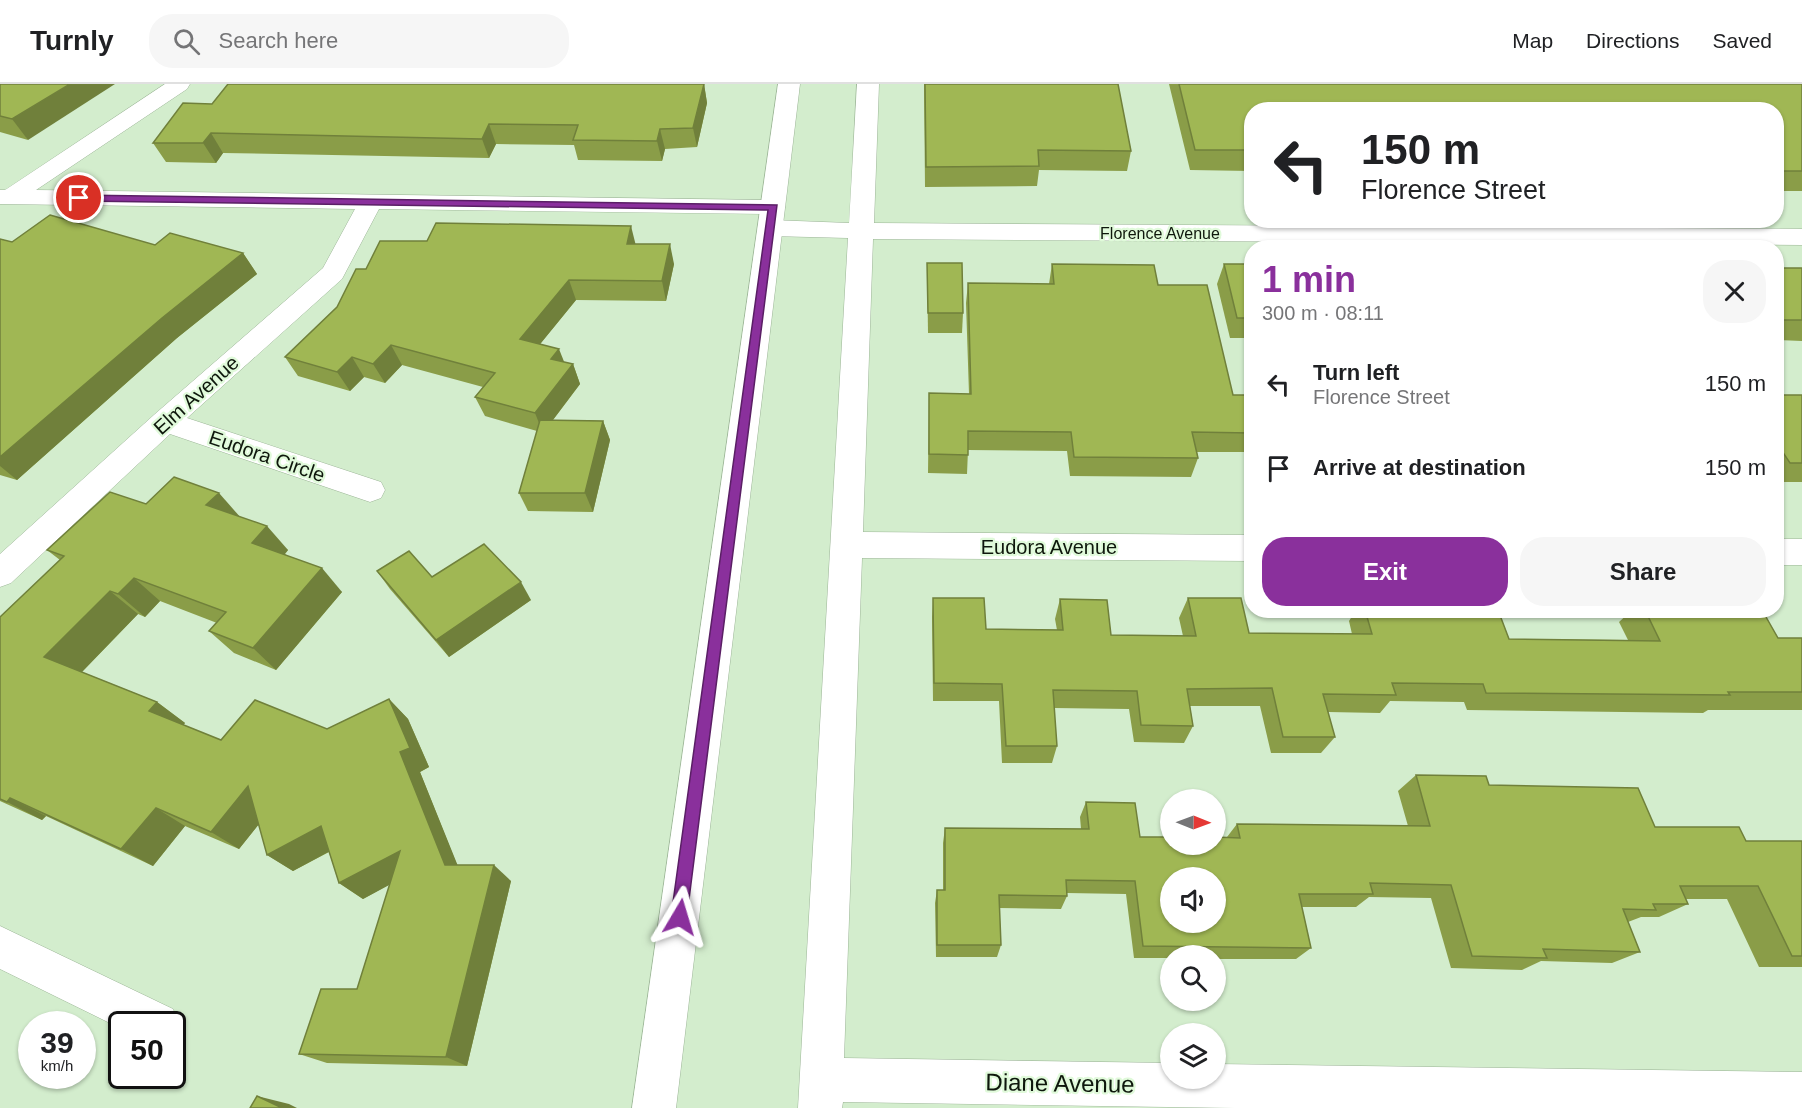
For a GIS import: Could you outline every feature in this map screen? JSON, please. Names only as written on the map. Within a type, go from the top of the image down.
[{"type":"street","points":[[4,199],[179,84]]},
{"type":"street","points":[[654,1108],[789,84]]},
{"type":"street","points":[[821,1094],[868,84]]},
{"type":"street","name":"Florence Avenue","points":[[4,199],[372,200],[772,218],[862,231],[1802,237]]},
{"type":"street","name":"Elm Avenue","points":[[0,574],[165,421],[333,273],[372,200]]},
{"type":"street","name":"Eudora Circle","points":[[165,421],[370,490]]},
{"type":"street","name":"Eudora Avenue","points":[[846,545],[1244,548]]},
{"type":"street","points":[[1784,552],[1802,552]]},
{"type":"street","points":[[0,947],[131,1011]]},
{"type":"street","name":"Diane Avenue","points":[[821,1094],[1802,1094]]},
{"type":"building","points":[[0,84],[70,84],[12,119],[0,116]]},
{"type":"building","points":[[228,84],[704,84],[693,128],[660,129],[657,141],[573,140],[578,125],[489,124],[482,139],[211,133],[203,143],[153,143],[183,103],[212,104]]},
{"type":"building","points":[[925,84],[1118,84],[1131,151],[1038,150],[1039,166],[926,167]]},
{"type":"building","points":[[1179,84],[1802,84],[1802,171],[1784,171],[1784,102],[1244,102],[1244,150],[1195,150]]},
{"type":"building","points":[[50,215],[155,245],[170,233],[243,253],[162,318],[0,457],[0,239],[12,242]]},
{"type":"building","points":[[436,223],[631,226],[627,244],[670,244],[662,281],[569,280],[520,339],[559,349],[551,359],[573,364],[535,413],[475,397],[495,373],[391,345],[373,364],[352,357],[337,372],[285,357],[337,307],[356,269],[366,269],[380,241],[427,241]]},
{"type":"building","points":[[927,263],[962,263],[963,313],[928,313]]},
{"type":"building","points":[[1052,264],[1154,265],[1158,285],[1207,285],[1233,395],[1244,395],[1244,433],[1192,432],[1198,458],[1074,457],[1071,432],[968,431],[968,455],[929,454],[929,393],[971,394],[968,283],[1054,284]]},
{"type":"building","points":[[1224,264],[1244,264],[1244,318],[1237,318]]},
{"type":"building","points":[[1784,268],[1802,268],[1802,320],[1784,320]]},
{"type":"building","points":[[1784,395],[1802,395],[1802,463],[1790,463],[1784,454]]},
{"type":"building","points":[[540,420],[603,421],[585,493],[519,493]]},
{"type":"building","points":[[174,477],[219,493],[206,505],[267,526],[252,543],[322,568],[253,648],[209,631],[226,612],[134,578],[118,594],[110,591],[44,657],[157,702],[149,711],[221,740],[255,700],[327,729],[389,699],[410,748],[400,752],[445,865],[494,865],[446,1057],[299,1054],[321,989],[357,989],[400,851],[339,883],[321,826],[267,855],[248,786],[211,832],[156,808],[121,849],[10,798],[7,802],[0,799],[0,617],[64,556],[47,550],[110,492],[146,504]]},
{"type":"building","points":[[484,544],[521,582],[436,640],[377,571],[409,551],[432,577]]},
{"type":"building","points":[[933,598],[984,598],[986,629],[1063,630],[1060,599],[1107,600],[1111,635],[1196,636],[1188,598],[1241,598],[1249,633],[1372,634],[1367,618],[1501,618],[1509,639],[1660,641],[1649,618],[1767,618],[1778,638],[1802,638],[1802,692],[1728,692],[1730,695],[1486,693],[1483,684],[1392,683],[1396,695],[1323,694],[1335,737],[1283,737],[1272,688],[1187,689],[1193,726],[1141,725],[1137,691],[1053,690],[1057,746],[1006,746],[1002,684],[934,683]]},
{"type":"building","points":[[1416,775],[1486,776],[1489,785],[1638,788],[1655,827],[1739,827],[1746,841],[1802,841],[1802,956],[1792,956],[1758,886],[1680,886],[1688,904],[1653,904],[1656,910],[1623,909],[1640,952],[1543,949],[1547,958],[1472,956],[1451,885],[1370,883],[1373,894],[1299,894],[1311,948],[1226,947],[1226,945],[1143,946],[1135,881],[1066,880],[1067,896],[999,895],[1001,945],[937,945],[937,890],[945,890],[945,828],[1089,829],[1086,802],[1135,803],[1140,837],[1160,837],[1160,855],[1226,855],[1226,837],[1240,838],[1237,824],[1430,826]]},
{"type":"building","points":[[257,1096],[282,1108],[250,1108]]},
{"type":"route","points":[[79,198],[773,207],[680,917]]}]
